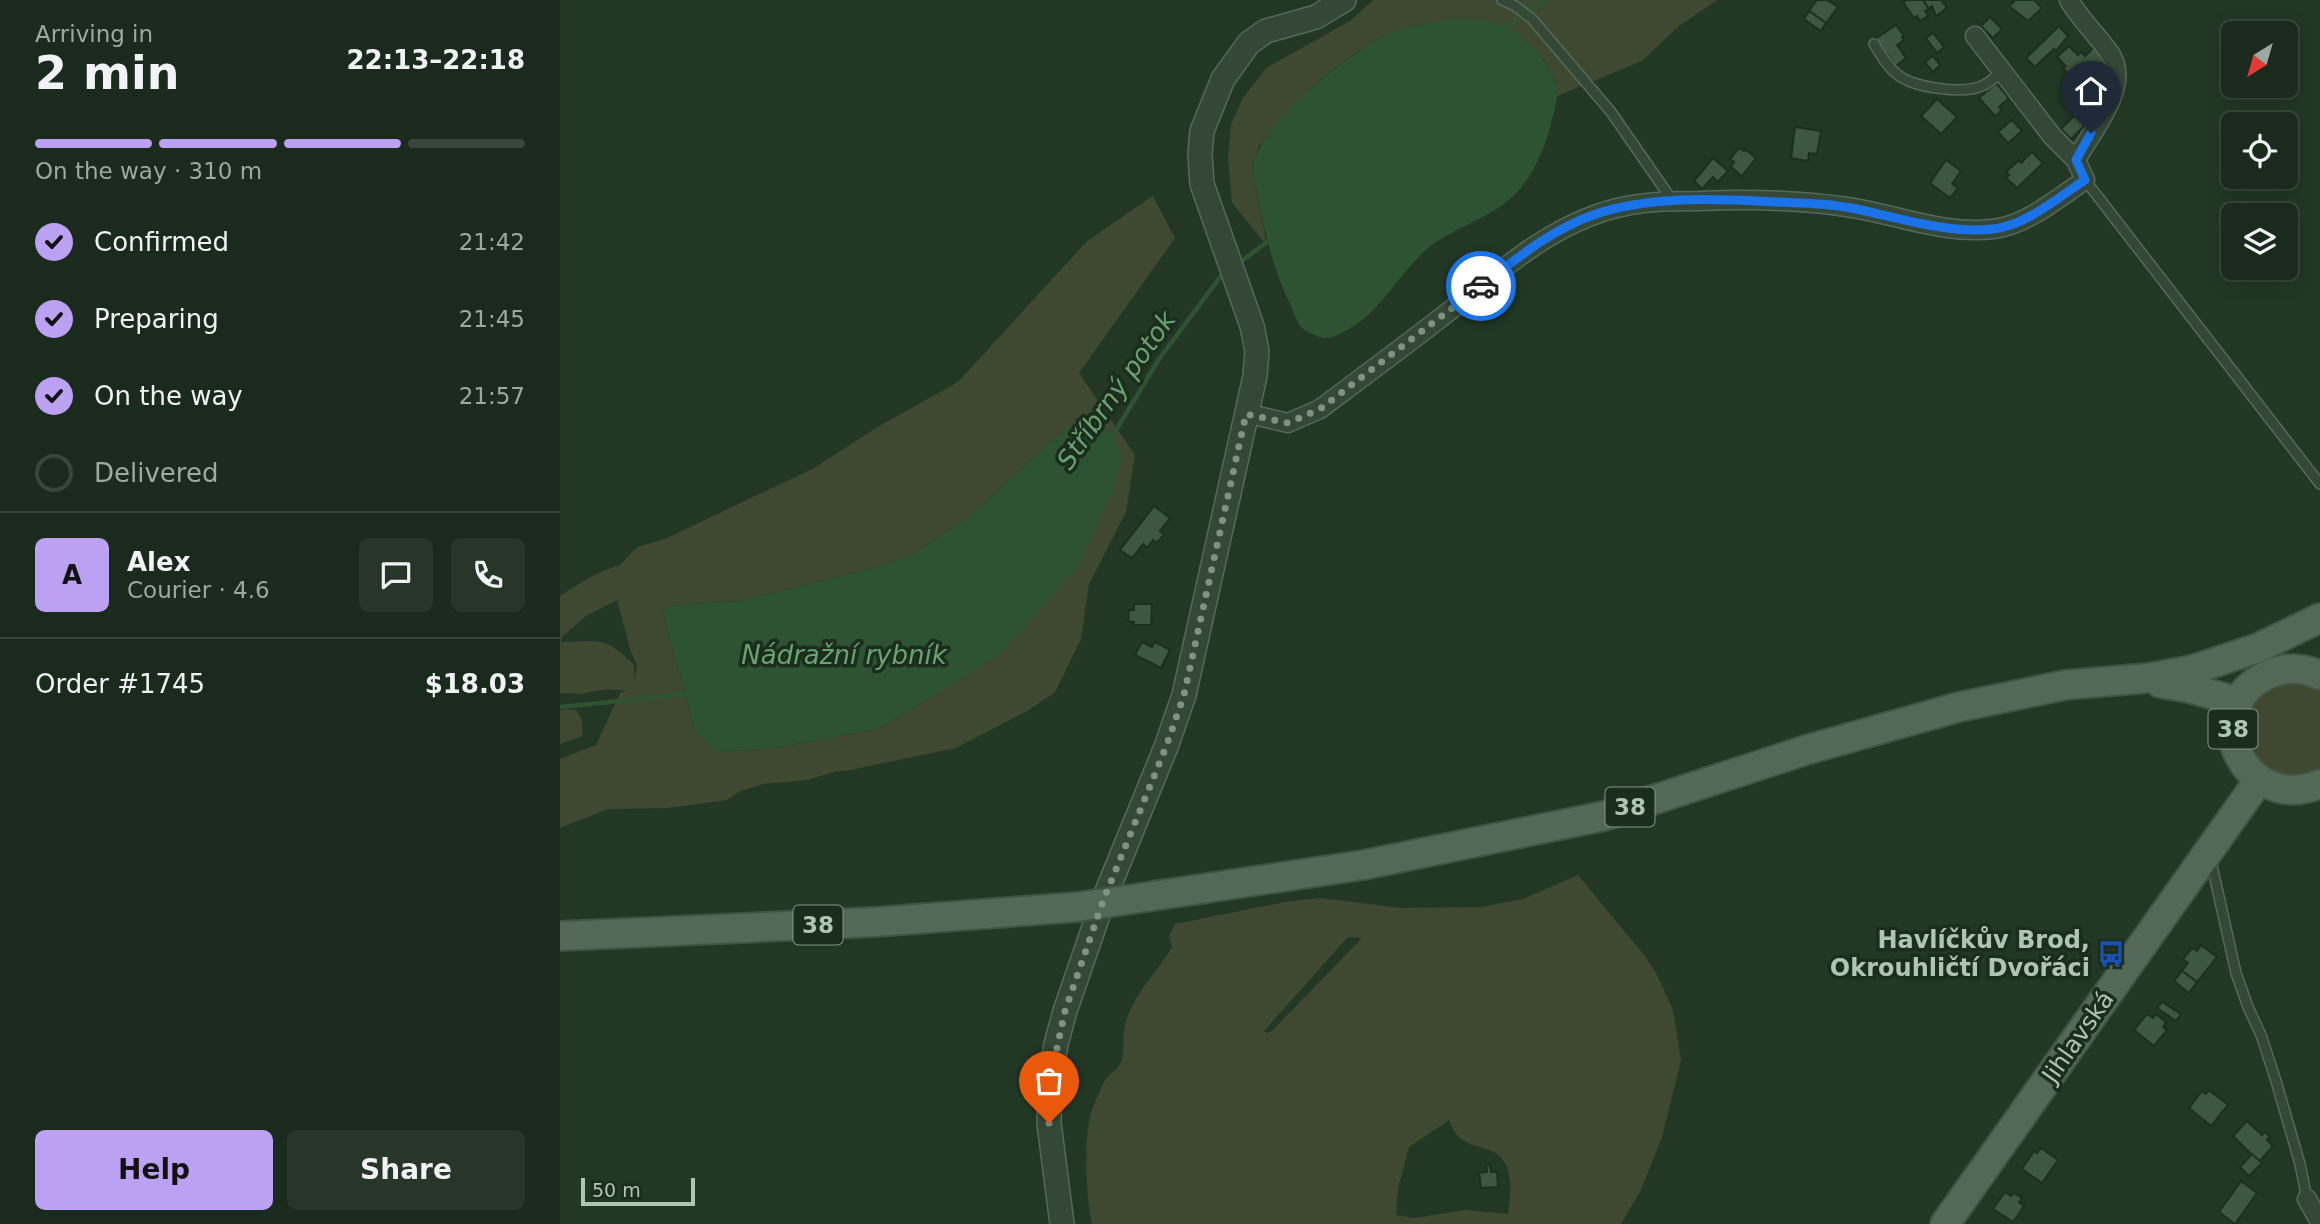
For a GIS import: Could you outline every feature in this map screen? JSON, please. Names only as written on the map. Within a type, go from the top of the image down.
[{"type":"main road","points":[[2126,680],[2170,674],[2225,660],[2290,634],[2320,618]]},
{"type":"main road","name":"38","points":[[2320,675],[2296,669],[2273,672],[2253,684],[2239,702],[2233,723],[2234,744],[2243,764],[2259,780],[2288,790],[2320,784]]},
{"type":"main road","name":"38","points":[[560,936],[875,922],[1077,907],[1363,865],[1604,816],[1806,750],[1959,708],[2065,685],[2126,680],[2189,688],[2239,702]]},
{"type":"main road","name":"Jihlavská","points":[[1945,1224],[2259,780]]},
{"type":"street","points":[[1062,1224],[1049,1123],[1050,1080],[1056,1044],[1103,901],[1166,747],[1184,695],[1255,376],[1257,351],[1252,326],[1202,184],[1202,131],[1223,79],[1249,43],[1266,31],[1316,16],[1344,0]]},
{"type":"street","points":[[2069,0],[2111,55],[2117,74],[2115,92],[2106,112],[2076,160]]},
{"type":"street","points":[[1246,414],[1288,423],[1320,409],[1539,243],[1593,215],[1626,206],[1673,201],[1799,202],[1847,207],[1958,229],[1994,229],[2036,213],[2085,180],[2076,160],[2052,136],[1975,36]]},
{"type":"street","points":[[2307,1199],[2320,1222]]},
{"type":"lane","points":[[1502,0],[1515,6],[1531,19],[1611,112],[1673,201]]},
{"type":"lane","points":[[1874,44],[1898,75],[1924,86],[1968,90],[1984,85],[2002,71]]},
{"type":"lane","points":[[2085,180],[2320,484]]},
{"type":"lane","points":[[2208,852],[2236,973],[2276,1081],[2300,1164],[2307,1199]]},
{"type":"shaded area","points":[[1373,0],[1717,0],[1679,26],[1642,61],[1557,96],[1555,80],[1545,61],[1526,41],[1428,23],[1384,36],[1355,53],[1322,78],[1284,115],[1259,146],[1252,168],[1267,246],[1232,203],[1228,158],[1231,124],[1243,98],[1266,68],[1350,21]]},
{"type":"shaded area","points":[[1153,196],[1175,238],[1079,373],[1135,455],[1126,512],[1089,584],[1081,639],[1055,692],[1029,710],[956,748],[837,771],[807,780],[763,784],[741,791],[727,800],[668,808],[608,809],[560,828],[560,759],[596,745],[620,693],[627,691],[607,689],[580,694],[560,693],[560,596],[594,575],[618,567],[637,547],[665,539],[814,468],[876,428],[958,382],[1087,241]],"holes":[[[1065,429],[937,693],[874,730],[774,748],[717,752],[696,733],[663,613],[669,606],[738,601],[908,557],[969,517]],[[617,600],[637,665],[634,683],[634,665],[616,649],[601,642],[561,642],[562,637],[586,616]]]},
{"type":"shaded area","points":[[2290,682],[2320,689],[2320,770],[2296,776],[2276,772],[2260,761],[2251,744],[2248,726],[2253,707],[2267,692]]},
{"type":"shaded area","points":[[576,710],[582,721],[582,736],[560,744],[560,711]]},
{"type":"shaded area","points":[[1578,875],[1644,955],[1656,973],[1673,1010],[1681,1060],[1662,1137],[1640,1192],[1621,1224],[1092,1224],[1086,1171],[1091,1113],[1104,1082],[1121,1062],[1124,1030],[1129,1014],[1139,994],[1172,947],[1169,936],[1175,924],[1285,902],[1320,898],[1401,908],[1481,907],[1523,899]],"holes":[[[1348,937],[1362,938],[1272,1031],[1266,1033],[1264,1031]],[[1449,1120],[1460,1138],[1499,1155],[1504,1162],[1510,1178],[1508,1214],[1465,1210],[1415,1218],[1396,1215],[1398,1188],[1409,1147]]]},
{"type":"water","points":[[1454,19],[1487,21],[1506,27],[1533,47],[1553,76],[1557,97],[1550,128],[1538,160],[1520,189],[1510,199],[1427,249],[1382,301],[1354,326],[1333,337],[1324,338],[1312,334],[1301,327],[1297,320],[1271,253],[1253,173],[1259,149],[1271,131],[1306,93],[1326,75],[1366,47],[1399,30]]},
{"type":"water","name":"Nádražní rybník","points":[[1084,421],[1103,424],[1113,436],[1121,454],[1117,480],[1076,570],[1000,654],[874,730],[774,748],[717,752],[696,733],[663,613],[669,606],[738,601],[908,557],[969,517],[1065,429]]},
{"type":"building","points":[[1817,0],[1827,0],[1838,7],[1826,23],[1809,11]]},
{"type":"building","points":[[1923,0],[1929,9],[1925,11],[1928,16],[1920,21],[1917,16],[1914,18],[1903,2]]},
{"type":"building","points":[[1923,0],[1941,0],[1947,8],[1936,16],[1932,6],[1929,9]]},
{"type":"building","points":[[2012,0],[2034,0],[2042,8],[2028,21],[2009,6],[2014,2]]},
{"type":"building","points":[[1809,11],[1826,23],[1821,31],[1804,19]]},
{"type":"building","points":[[1990,17],[2002,29],[1993,38],[1981,26]]},
{"type":"building","points":[[1896,25],[1904,36],[1904,40],[1897,45],[1906,58],[1896,66],[1875,39]]},
{"type":"building","points":[[2059,26],[2068,36],[2056,51],[2054,49],[2035,67],[2026,58]]},
{"type":"building","points":[[1933,33],[1944,47],[1937,53],[1926,38]]},
{"type":"building","points":[[2096,45],[2105,60],[2081,82],[2072,73],[2069,75],[2063,68],[2066,66],[2057,57],[2069,46],[2078,55],[2081,52],[2085,56]]},
{"type":"building","points":[[1933,56],[1940,65],[1933,72],[1925,62]]},
{"type":"building","points":[[1996,83],[2009,98],[1999,107],[2002,110],[1995,116],[1979,98]]},
{"type":"building","points":[[1937,99],[1957,117],[1941,134],[1921,116]]},
{"type":"building","points":[[2077,105],[2089,117],[2086,120],[2088,122],[2071,139],[2061,129],[2075,115],[2071,111]]},
{"type":"building","points":[[2012,120],[2022,131],[2008,143],[1998,132]]},
{"type":"building","points":[[1795,127],[1821,131],[1817,154],[1809,153],[1808,161],[1791,158]]},
{"type":"building","points":[[1739,148],[1744,151],[1745,149],[1756,158],[1742,176],[1731,167],[1734,162],[1730,159]]},
{"type":"building","points":[[2032,152],[2043,163],[2017,188],[2006,178],[2009,175],[2006,172]]},
{"type":"building","points":[[1713,158],[1728,171],[1718,182],[1713,177],[1702,189],[1694,181]]},
{"type":"building","points":[[1946,160],[1961,171],[1952,184],[1958,188],[1950,198],[1930,183]]},
{"type":"building","points":[[1154,506],[1170,518],[1160,531],[1164,534],[1157,543],[1153,540],[1147,548],[1143,544],[1132,558],[1120,550]]},
{"type":"building","points":[[1134,604],[1152,604],[1151,625],[1133,625],[1134,622],[1128,621],[1129,610],[1134,610]]},
{"type":"building","points":[[1142,642],[1152,647],[1155,642],[1170,650],[1161,668],[1135,655]]},
{"type":"building","points":[[2201,945],[2217,957],[2197,982],[2182,971],[2188,963],[2183,959],[2192,948],[2197,951]]},
{"type":"building","points":[[2182,971],[2197,982],[2189,993],[2174,981]]},
{"type":"building","points":[[2162,1002],[2181,1014],[2176,1021],[2157,1008]]},
{"type":"building","points":[[2147,1014],[2153,1018],[2156,1014],[2166,1022],[2163,1027],[2167,1030],[2154,1046],[2134,1030]]},
{"type":"building","points":[[2209,1090],[2228,1105],[2211,1126],[2189,1108],[2202,1091],[2206,1094]]},
{"type":"building","points":[[2247,1121],[2262,1135],[2265,1132],[2270,1137],[2267,1140],[2273,1146],[2259,1162],[2233,1136]]},
{"type":"building","points":[[2041,1148],[2058,1160],[2042,1183],[2022,1169],[2034,1151],[2037,1153]]},
{"type":"building","points":[[2252,1154],[2262,1163],[2249,1176],[2240,1167]]},
{"type":"building","points":[[1486,1165],[1490,1165],[1491,1172],[1497,1172],[1498,1187],[1481,1188],[1479,1173],[1487,1172]]},
{"type":"building","points":[[2241,1181],[2257,1193],[2235,1224],[2219,1212]]},
{"type":"building","points":[[2005,1192],[2022,1198],[2019,1202],[2024,1206],[2013,1222],[1993,1209]]},
{"type":"waterway","name":"Stříbrný potok","points":[[1528,11],[1546,0]]},
{"type":"waterway","name":"Stříbrný potok","points":[[1502,29],[1522,16]]},
{"type":"waterway","name":"Stříbrný potok","points":[[1239,263],[1271,239]]},
{"type":"waterway","name":"Stříbrný potok","points":[[1110,440],[1159,359],[1226,272]]},
{"type":"waterway","name":"Stříbrný potok","points":[[560,707],[689,694]]},
{"type":"way so far","points":[[1049,1123],[1050,1080],[1065,1011],[1103,901],[1142,809],[1184,695],[1246,414],[1288,423],[1320,409],[1481,286]]},
{"type":"place","name":"Havlíčkův Brod, Okrouhličtí Dvořáci","points":[[2111,954]]},
{"type":"route","points":[[1481,286],[1539,243],[1570,225],[1626,206],[1658,202],[1799,202],[1847,207],[1958,229],[1994,229],[2036,213],[2085,180],[2076,160],[2091,133]]}]
